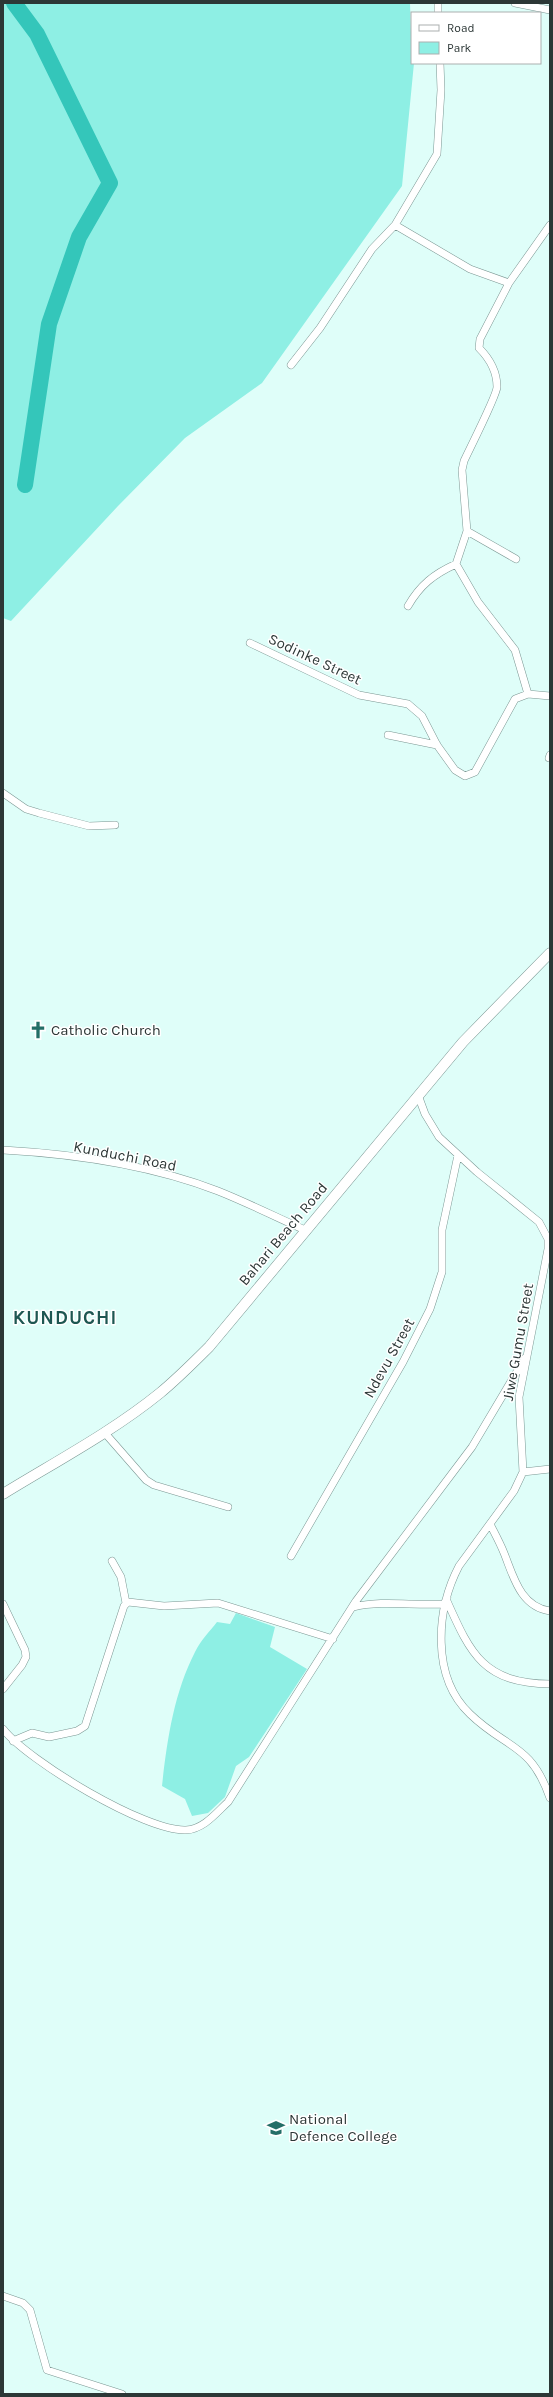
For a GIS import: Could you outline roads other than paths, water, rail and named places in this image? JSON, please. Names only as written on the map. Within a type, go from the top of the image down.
[{"type":"street","points":[[515,3],[550,10]]},
{"type":"street","points":[[291,365],[320,328],[372,249],[396,225],[437,154],[441,90],[440,64]]},
{"type":"street","points":[[396,225],[470,269],[509,283]]},
{"type":"street","points":[[408,606],[419,588],[438,572],[456,564],[467,531],[462,470],[464,461],[497,387],[494,370],[488,358],[479,348],[479,344],[509,283],[550,225]]},
{"type":"street","points":[[467,531],[516,559]]},
{"type":"street","points":[[456,564],[478,602],[515,650],[528,694],[550,696]]},
{"type":"street","name":"Sodinke Street","points":[[250,643],[359,695],[408,704],[422,716],[437,745],[457,773],[465,776],[472,774],[515,699],[528,694]]},
{"type":"street","points":[[388,735],[437,745]]},
{"type":"street","points":[[3,793],[26,809],[39,813],[89,826],[115,825]]},
{"type":"street","name":"Bahari Beach Road","points":[[3,1494],[104,1432],[158,1394],[182,1374],[208,1347],[463,1042],[550,953]]},
{"type":"street","name":"Jiwe Gumu Street","points":[[418,1095],[425,1114],[439,1137],[458,1155],[539,1222],[549,1239],[519,1397],[523,1472],[514,1491],[459,1566],[452,1579],[441,1636],[441,1652],[445,1672],[452,1687],[469,1713],[529,1757],[536,1766],[550,1798]]},
{"type":"street","name":"Kunduchi Road","points":[[3,1150],[104,1162],[153,1171],[218,1191],[305,1230]]},
{"type":"street","name":"Ndevu Street","points":[[291,1556],[403,1362],[430,1309],[442,1272],[442,1230],[458,1155]]},
{"type":"street","points":[[3,1730],[12,1741],[62,1777],[99,1798],[149,1822],[169,1828],[187,1830],[205,1824],[228,1802],[353,1607],[405,1533],[472,1447],[528,1353]]},
{"type":"street","points":[[104,1432],[150,1482],[228,1507]]},
{"type":"street","points":[[523,1472],[550,1469]]},
{"type":"street","points":[[490,1524],[504,1554],[513,1580],[526,1598],[537,1607],[550,1611]]},
{"type":"street","points":[[12,1741],[32,1733],[49,1737],[78,1731],[85,1726],[126,1603],[121,1577],[112,1561]]},
{"type":"street","points":[[353,1607],[378,1602],[430,1605],[444,1604],[447,1599]]},
{"type":"street","points":[[447,1599],[460,1634],[470,1650],[482,1663],[512,1680],[524,1684],[550,1684]]},
{"type":"street","points":[[126,1603],[131,1601],[164,1606],[218,1603],[333,1639]]},
{"type":"street","points":[[3,1604],[25,1650],[26,1658],[3,1689]]},
{"type":"street","points":[[3,2296],[23,2303],[30,2310],[47,2370],[122,2394]]},
{"type":"waterway","points":[[14,3],[37,34],[110,183],[79,237],[49,324],[25,485]]},
{"type":"place","name":"Catholic Church","points":[[38,1030]]},
{"type":"place","name":"National Defence College","points":[[276,2128]]},
{"type":"district","name":"KUNDUCHI","points":[[65,1318]]}]
